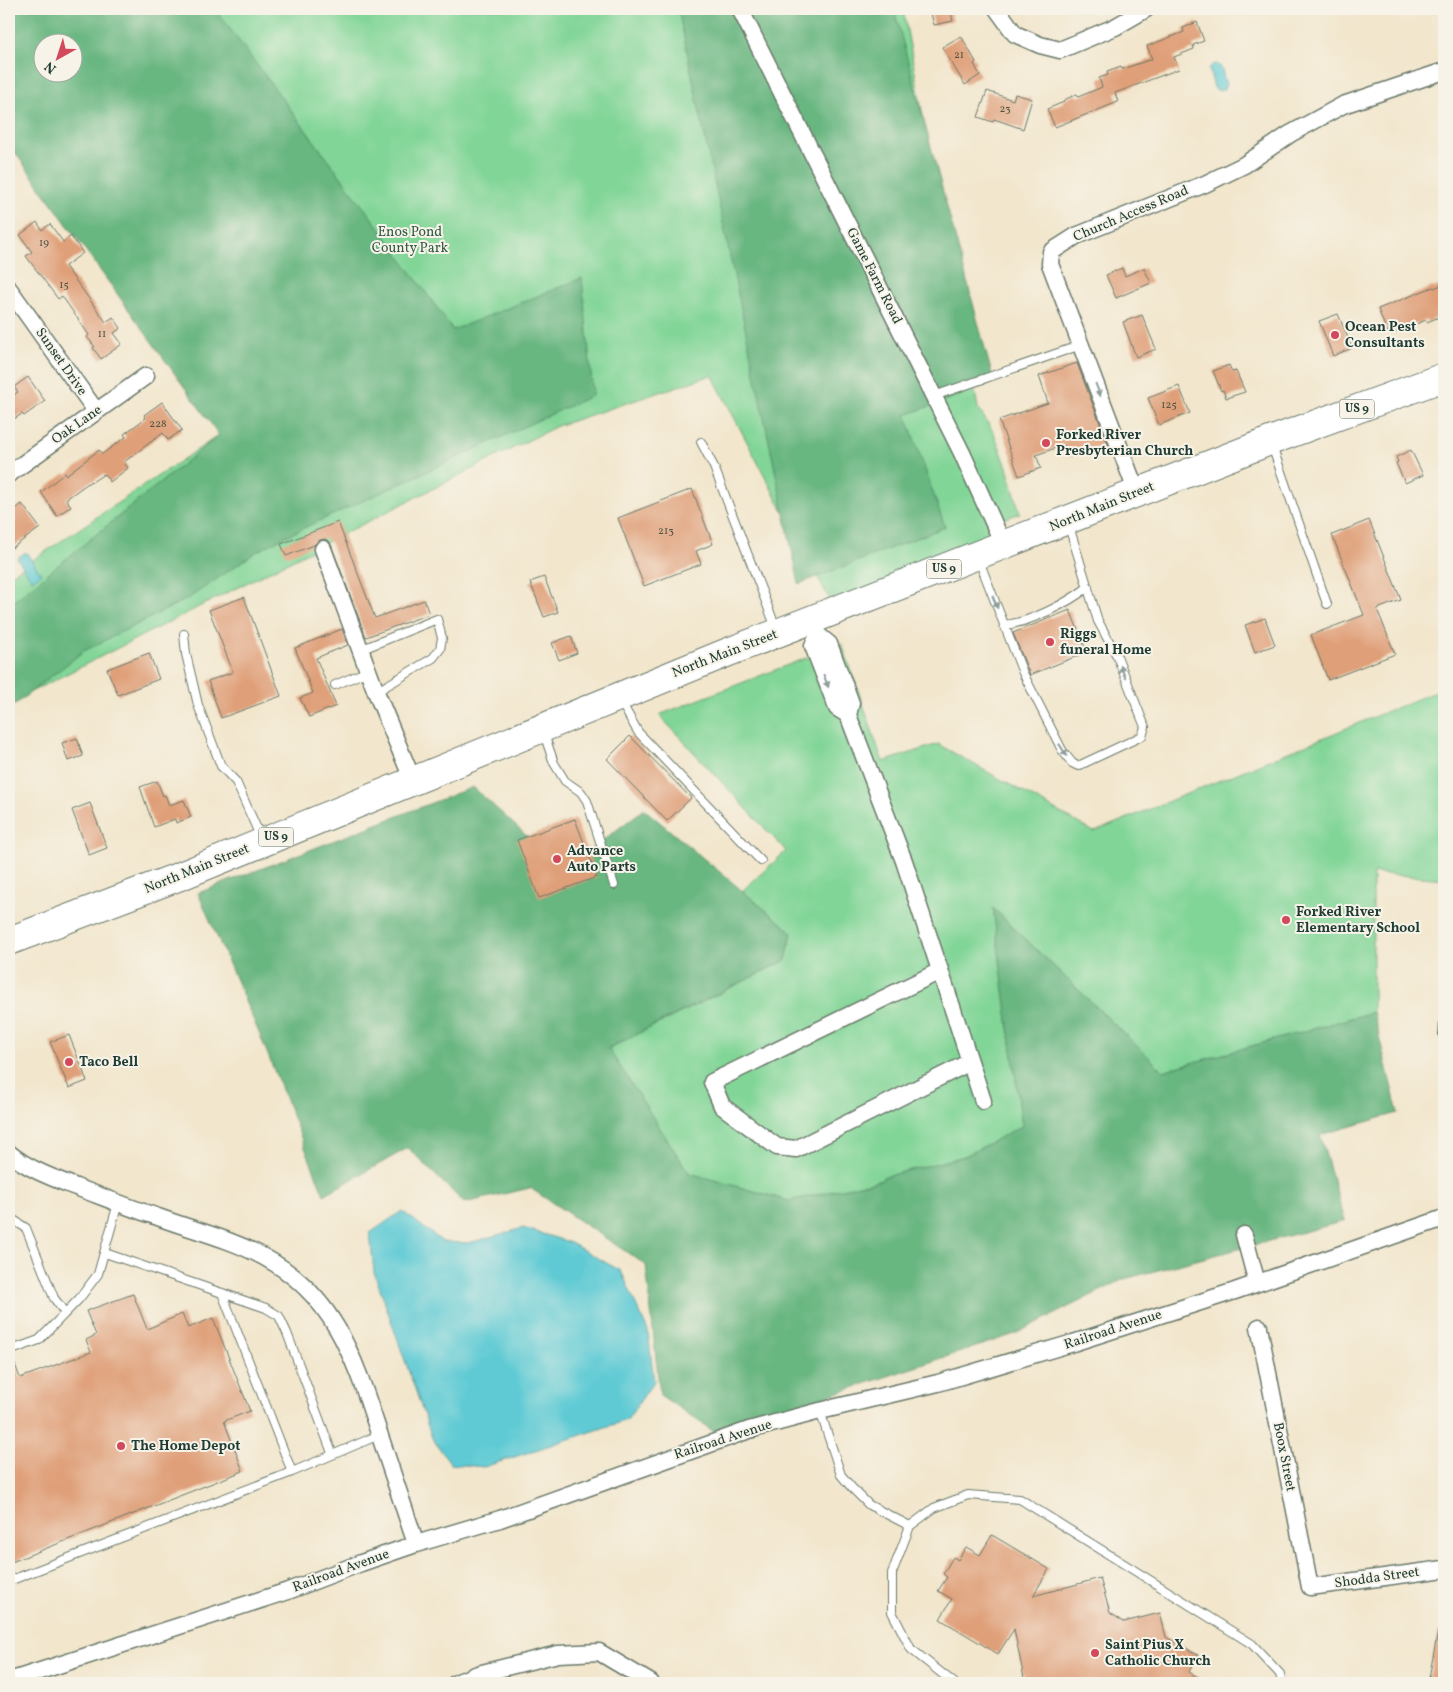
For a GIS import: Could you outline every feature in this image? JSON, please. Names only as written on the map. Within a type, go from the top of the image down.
[{"type":"highway","name":"North Main Street","points":[[9,941],[183,875],[779,633],[815,628],[978,556],[1270,441],[1444,377]]},
{"type":"street","name":"Game Farm Road","points":[[740,9],[934,396],[1004,546]]},
{"type":"street","points":[[997,9],[1015,34],[1040,45],[1060,50],[1115,27],[1146,9]]},
{"type":"street","name":"Church Access Road","points":[[1137,493],[1050,264],[1052,252],[1076,236],[1205,184],[1244,165],[1290,134],[1343,105],[1444,71]]},
{"type":"street","name":"Sunset Drive","points":[[9,289],[96,412]]},
{"type":"street","name":"Oak Lane","points":[[9,474],[146,376]]},
{"type":"street","points":[[323,549],[376,692],[413,781]]},
{"type":"street","points":[[815,628],[813,646],[837,708],[848,715],[904,861],[983,1102]]},
{"type":"street","points":[[940,971],[712,1082],[722,1106],[777,1147],[796,1149],[970,1062]]},
{"type":"street","points":[[9,1153],[46,1175],[118,1203],[243,1247],[265,1258],[305,1287],[336,1324],[348,1348],[360,1376],[416,1544]]},
{"type":"street","name":"Railroad Avenue","points":[[9,1681],[288,1591],[416,1544],[500,1519],[749,1430],[938,1383],[1073,1343],[1257,1283],[1444,1218]]},
{"type":"street","points":[[1244,1235],[1257,1283]]},
{"type":"street","name":"Boox Street","points":[[1259,1327],[1310,1587]]},
{"type":"street","name":"Shodda Street","points":[[1310,1587],[1444,1569]]},
{"type":"street","points":[[456,1683],[478,1674],[558,1654],[599,1652],[651,1683]]},
{"type":"lane","points":[[934,396],[1081,345]]},
{"type":"lane","points":[[1270,441],[1327,604]]},
{"type":"lane","points":[[701,442],[714,467],[779,633]]},
{"type":"lane","points":[[978,556],[1023,673],[1062,750],[1072,763],[1078,766],[1142,736],[1145,727],[1117,656],[1098,622],[1068,522]]},
{"type":"lane","points":[[1004,625],[1028,620],[1076,596],[1088,587]]},
{"type":"lane","points":[[360,650],[437,619],[442,638],[440,649],[433,658],[376,692]]},
{"type":"lane","points":[[184,634],[186,654],[198,705],[221,766],[236,782],[263,842]]},
{"type":"lane","points":[[335,685],[368,671]]},
{"type":"lane","points":[[618,697],[638,732],[761,861]]},
{"type":"lane","points":[[542,728],[554,763],[564,781],[581,792],[587,801],[614,885]]},
{"type":"lane","points":[[1444,1020],[1442,1034],[1444,1039]]},
{"type":"lane","points":[[9,1351],[39,1340],[79,1298],[98,1274],[118,1203]]},
{"type":"lane","points":[[9,1217],[26,1228],[54,1298],[65,1313]]},
{"type":"lane","points":[[105,1253],[266,1308],[279,1316],[288,1333],[332,1453]]},
{"type":"lane","points":[[222,1293],[292,1472]]},
{"type":"lane","points":[[820,1411],[841,1474],[869,1505],[910,1526]]},
{"type":"lane","points":[[9,1581],[292,1472],[332,1453],[379,1435]]},
{"type":"lane","points":[[954,1683],[911,1649],[892,1612],[892,1573],[910,1526],[934,1508],[968,1495],[1020,1499],[1252,1644],[1280,1674],[1282,1683]]},
{"type":"green space","name":"Enos Pond County Park","points":[[9,9],[903,9],[978,408],[994,433],[1007,467],[1020,513],[999,521],[1004,546],[836,612],[712,375],[557,426],[9,703],[9,576],[249,415],[9,89]]},
{"type":"green space","points":[[9,9],[215,9],[380,229],[453,330],[582,278],[593,395],[280,539],[256,552],[189,598],[84,651],[9,709],[9,605],[219,435],[9,144]]},
{"type":"green space","points":[[678,9],[894,9],[994,382],[906,415],[945,527],[799,584]]},
{"type":"green space","points":[[842,644],[883,762],[938,744],[1094,832],[1444,688],[1444,879],[1373,873],[1373,1012],[1163,1071],[994,909],[1022,1126],[965,1156],[884,1177],[882,1180],[789,1201],[689,1173],[608,1049],[786,960],[792,932],[742,891],[786,851],[659,715]]},
{"type":"green space","points":[[473,787],[564,870],[644,809],[792,932],[786,960],[608,1048],[689,1173],[789,1201],[882,1180],[883,1177],[965,1156],[1022,1126],[993,908],[1163,1071],[1373,1012],[1398,1113],[1320,1135],[1345,1221],[1124,1279],[1015,1334],[716,1433],[660,1395],[646,1265],[530,1188],[464,1203],[408,1148],[324,1195],[260,1035],[198,893]]},
{"type":"water","points":[[1216,64],[1221,67],[1226,84],[1224,89],[1219,91],[1214,88],[1209,69],[1212,65]]},
{"type":"water","points":[[26,552],[41,574],[32,580],[17,558]]},
{"type":"water","points":[[402,1211],[443,1242],[469,1243],[523,1228],[569,1242],[621,1271],[648,1331],[654,1381],[627,1420],[484,1467],[451,1464],[432,1438],[374,1272],[370,1233]]},
{"type":"building","points":[[930,9],[950,9],[953,21],[934,25]]},
{"type":"building","points":[[1197,22],[1204,41],[1193,45],[1194,49],[1174,57],[1179,69],[1115,93],[1118,102],[1055,127],[1047,109],[1077,94],[1078,97],[1102,87],[1099,78],[1108,75],[1107,72],[1152,59],[1147,46],[1184,32],[1183,28]]},
{"type":"building","points":[[961,36],[976,62],[974,64],[980,75],[965,85],[942,47]]},
{"type":"building","points":[[987,91],[1013,100],[1015,94],[1032,99],[1023,129],[994,119],[993,122],[978,117]]},
{"type":"building","points":[[37,222],[42,230],[50,224],[63,242],[71,236],[83,253],[65,266],[106,322],[113,317],[121,328],[114,333],[122,344],[101,359],[87,337],[89,335],[62,296],[58,299],[26,256],[32,252],[20,235]]},
{"type":"building","points":[[1122,268],[1125,276],[1144,268],[1151,283],[1116,298],[1106,275]]},
{"type":"building","points":[[1444,284],[1444,315],[1393,333],[1392,330],[1387,332],[1378,309]]},
{"type":"building","name":"Ocean Pest Consultants","points":[[1338,314],[1352,348],[1333,356],[1319,321]]},
{"type":"building","points":[[1142,315],[1156,349],[1136,357],[1123,322]]},
{"type":"building","points":[[1077,363],[1109,447],[1097,451],[1095,447],[1068,457],[1064,445],[1036,455],[1041,468],[1019,476],[999,420],[1048,403],[1039,376]]},
{"type":"building","points":[[1229,365],[1232,372],[1236,371],[1245,392],[1226,398],[1213,371]]},
{"type":"building","points":[[28,377],[45,401],[24,416],[22,414],[14,419],[9,412],[9,398],[18,392],[14,387]]},
{"type":"building","points":[[1179,386],[1190,413],[1159,425],[1148,398]]},
{"type":"building","points":[[162,402],[182,430],[168,440],[163,433],[124,462],[128,468],[110,482],[104,474],[91,481],[66,499],[71,506],[57,516],[41,492],[99,450],[102,454],[126,437],[124,434],[146,418],[144,415]]},
{"type":"building","points":[[1411,450],[1423,475],[1405,483],[1396,463],[1398,462],[1396,457]]},
{"type":"building","points":[[692,489],[713,544],[696,551],[701,564],[644,586],[618,518]]},
{"type":"building","points":[[22,504],[40,528],[9,550],[9,514]]},
{"type":"building","points":[[1369,520],[1401,600],[1377,609],[1395,654],[1328,680],[1311,635],[1364,615],[1332,535]]},
{"type":"building","points":[[338,522],[375,618],[424,600],[429,614],[366,637],[330,542],[325,539],[320,540],[314,545],[286,556],[281,544]]},
{"type":"building","points":[[544,577],[558,612],[544,617],[530,582]]},
{"type":"building","points":[[244,597],[281,696],[221,718],[208,681],[233,672],[209,610]]},
{"type":"building","name":"Riggs funeral Home","points":[[1070,610],[1087,652],[1030,675],[1013,633]]},
{"type":"building","points":[[1265,618],[1275,645],[1255,652],[1245,625]]},
{"type":"building","points":[[342,629],[348,645],[316,658],[336,706],[309,717],[300,698],[313,693],[295,648]]},
{"type":"building","points":[[571,636],[577,653],[559,660],[552,643]]},
{"type":"building","points":[[149,653],[159,679],[118,695],[107,669]]},
{"type":"building","points":[[630,736],[691,798],[667,821],[607,759]]},
{"type":"building","points":[[77,738],[83,756],[68,761],[62,743]]},
{"type":"building","points":[[157,781],[169,805],[184,800],[191,817],[176,823],[175,819],[154,827],[140,787]]},
{"type":"building","points":[[90,803],[107,848],[89,855],[72,810]]},
{"type":"building","name":"Advance Auto Parts","points":[[575,819],[597,877],[539,898],[517,840]]},
{"type":"building","name":"Taco Bell","points":[[69,1035],[87,1081],[69,1088],[50,1042]]},
{"type":"building","name":"The Home Depot","points":[[133,1294],[147,1329],[182,1314],[188,1328],[213,1318],[250,1411],[224,1421],[243,1471],[9,1563],[9,1357],[12,1356],[20,1378],[91,1352],[86,1340],[96,1335],[86,1311]]},
{"type":"building","points":[[992,1535],[1049,1569],[1033,1596],[1100,1578],[1110,1613],[1124,1622],[1160,1613],[1166,1637],[1198,1655],[1189,1672],[1208,1683],[1025,1683],[1014,1629],[998,1654],[940,1619],[952,1599],[938,1591],[947,1577],[943,1574],[953,1557],[958,1560],[966,1547],[980,1555]]},
{"type":"building","points":[[1438,1631],[1444,1632],[1444,1683],[1428,1683]]},
{"type":"place","name":"Ocean Pest Consultants","points":[[1335,335]]},
{"type":"place","name":"Forked River Presbyterian Church","points":[[1046,443]]},
{"type":"place","name":"Riggs funeral Home","points":[[1050,642]]},
{"type":"place","name":"Advance Auto Parts","points":[[557,859]]},
{"type":"place","name":"Forked River Elementary School","points":[[1286,920]]},
{"type":"place","name":"Taco Bell","points":[[69,1062]]},
{"type":"place","name":"The Home Depot","points":[[121,1446]]},
{"type":"place","name":"Saint Pius X Catholic Church","points":[[1095,1653]]}]
